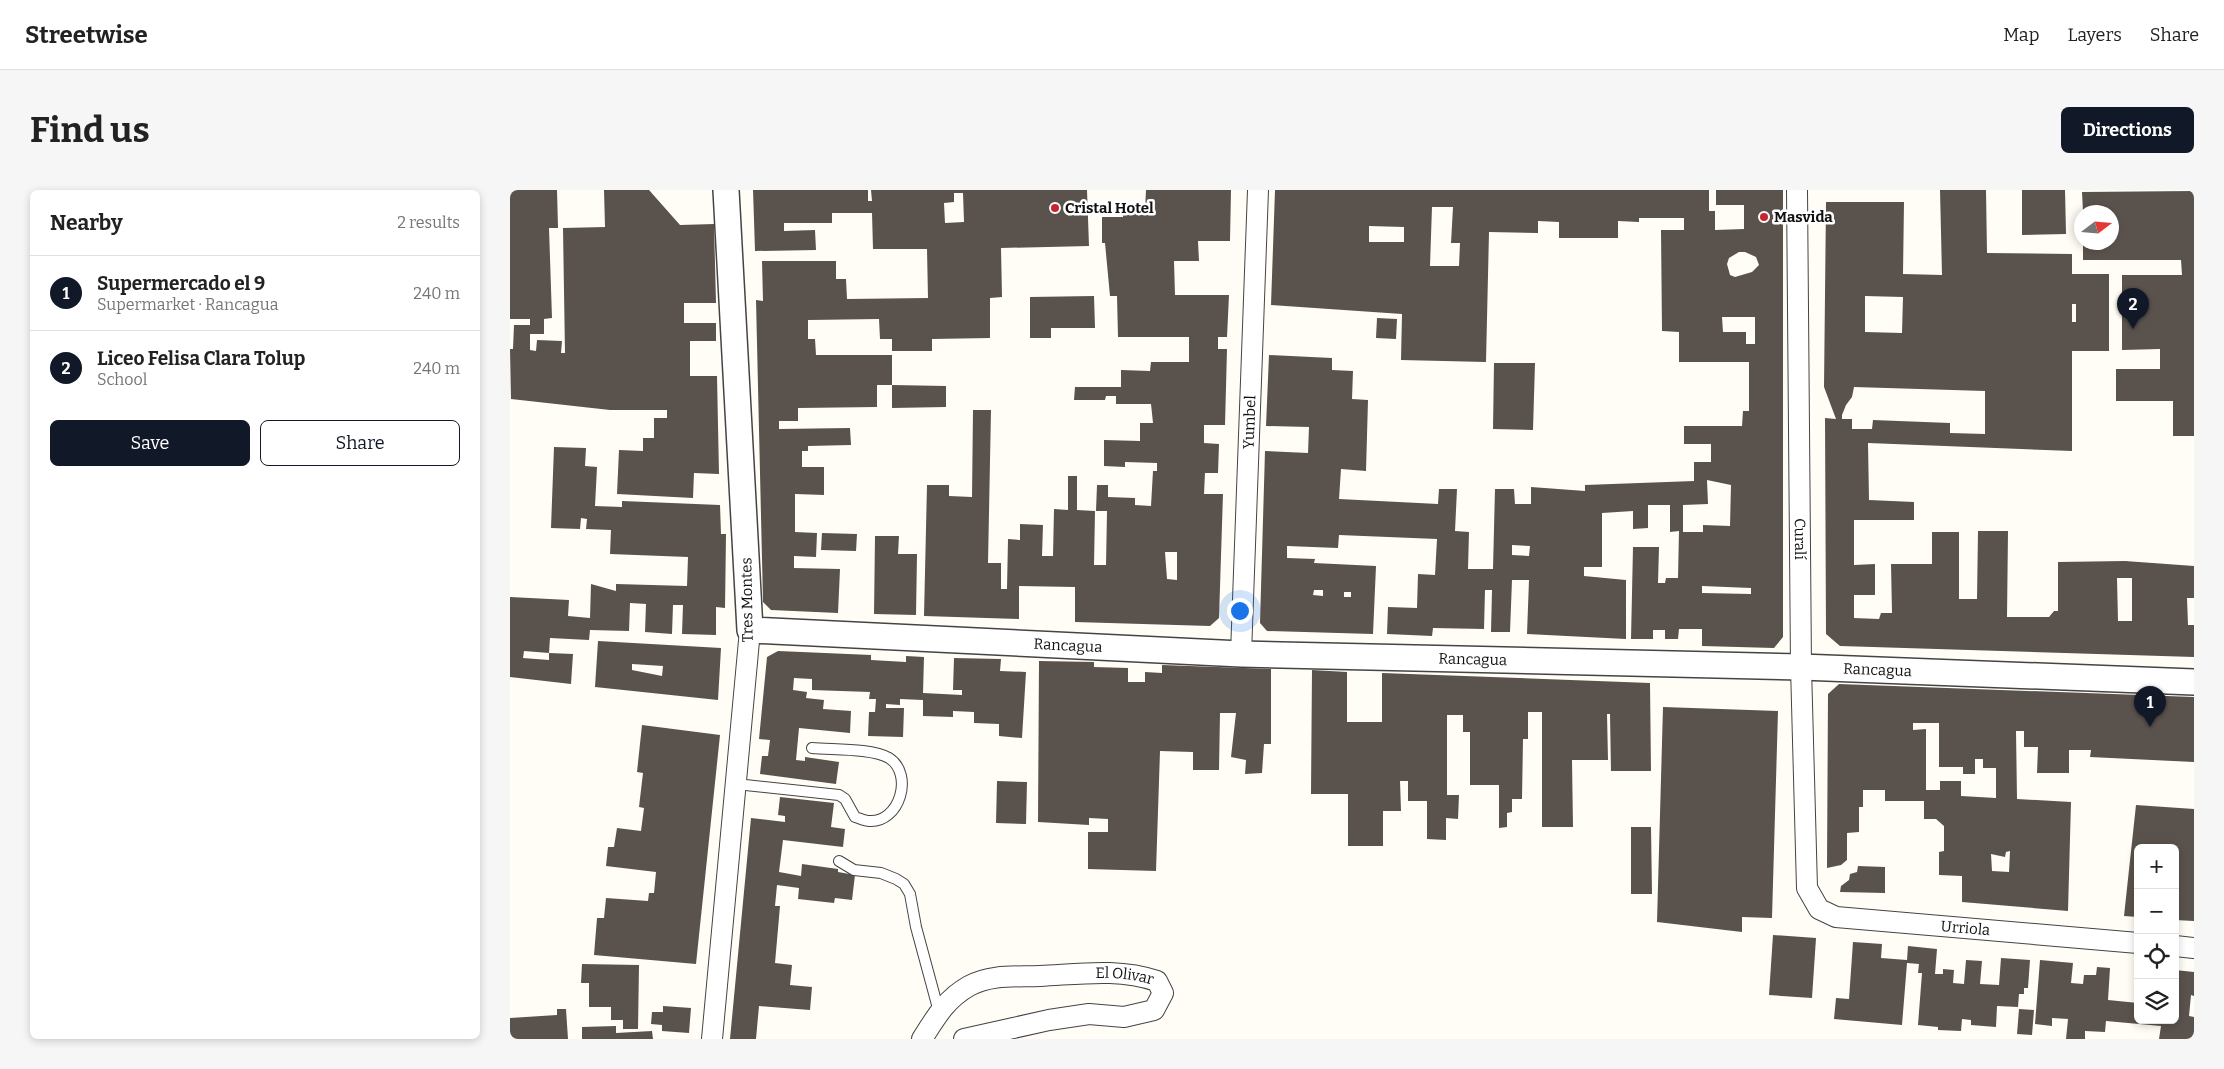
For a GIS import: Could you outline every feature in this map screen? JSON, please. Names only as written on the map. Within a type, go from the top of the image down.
[{"type":"street","name":"Tres Montes","points":[[712,1039],[750,630],[726,190]]},
{"type":"street","name":"Yumbel","points":[[1241,654],[1258,190]]},
{"type":"street","name":"Curalí","points":[[1797,190],[1801,667],[1807,888]]},
{"type":"street","name":"Rancagua","points":[[750,630],[1241,654],[1801,667],[2194,682]]},
{"type":"street","name":"Urriola","points":[[1807,888],[1819,909],[1836,917],[2134,943]]},
{"type":"street","points":[[2179,946],[2194,948]]},
{"type":"street","name":"El Olivar","points":[[922,1039],[942,1006],[970,985],[1004,976],[1117,972],[1137,974],[1157,982],[1163,993],[1154,1010],[1124,1017],[1089,1014],[1049,1020],[964,1039]]},
{"type":"lane","points":[[736,784],[839,795],[845,799],[855,817],[869,821],[878,820],[896,808],[902,788],[900,773],[896,764],[887,757],[862,752],[812,748]]},
{"type":"lane","points":[[838,861],[854,870],[880,873],[904,884],[910,894],[916,927],[939,1012]]},
{"type":"building","points":[[510,190],[557,190],[558,228],[549,228],[552,318],[544,319],[544,334],[530,334],[530,350],[536,351],[537,340],[562,341],[561,353],[565,353],[563,228],[605,227],[604,190],[649,190],[680,225],[714,224],[716,303],[684,303],[684,323],[716,323],[716,341],[690,341],[690,376],[717,376],[719,474],[694,473],[693,498],[617,494],[619,450],[643,451],[643,438],[654,438],[654,418],[667,418],[667,410],[610,410],[511,399],[510,349],[513,349],[514,325],[530,325],[530,319],[510,319]]},
{"type":"building","points":[[753,190],[868,190],[868,201],[872,201],[871,190],[1087,190],[1089,246],[1001,248],[1002,297],[990,298],[990,338],[932,339],[932,351],[892,351],[892,339],[880,339],[879,319],[808,320],[808,339],[815,339],[816,355],[892,355],[892,385],[877,385],[877,407],[798,408],[798,421],[779,421],[779,429],[850,428],[851,445],[808,446],[808,451],[802,451],[802,467],[824,467],[824,495],[795,494],[795,532],[817,533],[816,557],[794,556],[794,568],[840,569],[838,613],[771,610],[763,602],[756,300],[763,301],[762,261],[836,261],[836,279],[846,279],[847,299],[928,298],[927,249],[873,249],[872,213],[832,213],[832,223],[784,223],[784,231],[815,230],[816,250],[755,251]],"holes":[[[954,193],[963,193],[964,222],[945,223],[944,203],[954,202]]]},
{"type":"building","points":[[1146,190],[1231,190],[1230,241],[1198,241],[1199,261],[1174,261],[1175,295],[1229,295],[1227,337],[1218,337],[1218,349],[1227,349],[1225,425],[1204,425],[1204,443],[1219,444],[1218,473],[1205,473],[1204,494],[1223,494],[1219,618],[1210,626],[1075,622],[1075,587],[1019,586],[1019,619],[924,616],[927,485],[949,485],[949,496],[972,497],[973,410],[991,410],[988,563],[1001,563],[1001,589],[1007,589],[1008,539],[1020,540],[1020,524],[1043,525],[1042,556],[1053,556],[1054,509],[1068,510],[1068,476],[1077,476],[1077,510],[1095,511],[1094,565],[1106,565],[1107,511],[1096,511],[1097,485],[1108,485],[1108,497],[1135,498],[1135,505],[1151,506],[1153,471],[1157,471],[1157,463],[1125,462],[1125,467],[1104,466],[1104,440],[1140,441],[1140,423],[1153,423],[1151,404],[1116,404],[1116,396],[1106,396],[1105,400],[1074,400],[1075,387],[1121,387],[1121,370],[1150,371],[1151,362],[1189,362],[1189,337],[1118,337],[1117,296],[1110,296],[1105,243],[1102,243],[1102,217],[1123,217],[1123,211],[1145,211]],"holes":[[[1165,552],[1177,552],[1177,580],[1167,579]]]},
{"type":"building","points":[[1275,190],[1709,190],[1709,211],[1715,211],[1715,230],[1744,229],[1744,205],[1716,205],[1716,190],[1783,190],[1783,637],[1774,648],[1702,646],[1702,629],[1679,629],[1678,639],[1665,639],[1665,630],[1653,630],[1653,639],[1631,639],[1633,547],[1659,547],[1658,583],[1665,583],[1666,578],[1678,578],[1679,531],[1670,532],[1670,505],[1648,505],[1648,528],[1633,529],[1633,511],[1602,513],[1602,567],[1584,567],[1584,576],[1626,580],[1626,639],[1527,634],[1529,580],[1512,580],[1510,632],[1491,632],[1492,590],[1485,590],[1484,629],[1433,628],[1432,636],[1387,634],[1388,607],[1417,608],[1418,574],[1435,575],[1437,539],[1339,535],[1338,548],[1287,546],[1287,558],[1315,559],[1314,563],[1376,566],[1373,634],[1267,631],[1260,623],[1265,451],[1308,453],[1309,427],[1266,426],[1269,355],[1332,358],[1332,370],[1353,371],[1352,399],[1368,400],[1366,471],[1341,469],[1339,499],[1438,504],[1439,489],[1457,489],[1455,531],[1469,532],[1468,569],[1493,569],[1495,489],[1514,489],[1515,504],[1531,504],[1531,487],[1585,491],[1585,485],[1694,481],[1694,462],[1711,462],[1711,444],[1684,444],[1684,426],[1742,426],[1743,411],[1749,411],[1749,362],[1679,362],[1679,332],[1662,331],[1661,230],[1684,230],[1684,218],[1639,218],[1639,222],[1618,221],[1618,238],[1559,238],[1559,222],[1538,221],[1538,233],[1489,232],[1486,362],[1401,360],[1402,314],[1271,305]],"holes":[[[1432,207],[1453,207],[1451,243],[1460,243],[1459,266],[1430,266]],[[1369,226],[1404,227],[1404,242],[1369,242]],[[1739,252],[1745,252],[1756,257],[1759,265],[1752,272],[1735,277],[1730,275],[1727,264],[1729,258]],[[1722,317],[1755,317],[1755,344],[1746,344],[1746,332],[1723,332]],[[1707,480],[1731,485],[1730,526],[1703,525],[1703,532],[1683,532],[1683,505],[1708,504]],[[1512,545],[1530,546],[1529,556],[1512,555]],[[1702,586],[1751,588],[1751,594],[1702,593]],[[1314,590],[1323,590],[1323,596],[1313,595]],[[1344,592],[1351,592],[1351,597],[1344,597]]]},
{"type":"building","points":[[1940,190],[1986,190],[1987,253],[2072,254],[2072,274],[2109,274],[2109,351],[2072,351],[2072,451],[1868,443],[1869,500],[1914,502],[1914,520],[1854,520],[1854,565],[1875,564],[1875,595],[1854,595],[1854,618],[1879,619],[1881,613],[1892,613],[1891,564],[1932,564],[1932,532],[1959,532],[1959,599],[1977,599],[1978,531],[2008,531],[2007,617],[2049,617],[2054,611],[2058,611],[2058,562],[2125,561],[2194,566],[2194,598],[2187,598],[2188,625],[2194,625],[2194,657],[1840,646],[1826,634],[1825,418],[1836,419],[1824,387],[1826,202],[1904,202],[1903,274],[1942,275]],"holes":[[[1865,296],[1903,297],[1902,333],[1865,332]],[[2072,304],[2076,304],[2076,322],[2072,322]],[[1854,387],[1985,391],[1985,434],[1950,433],[1950,423],[1873,420],[1872,429],[1852,429],[1852,419],[1842,419],[1846,405],[1852,397]],[[2117,578],[2132,578],[2132,621],[2118,621]]]},
{"type":"building","points":[[2022,190],[2065,190],[2066,234],[2022,235]]},
{"type":"building","points":[[2194,191],[2194,436],[2173,436],[2173,401],[2116,401],[2116,369],[2160,369],[2160,349],[2122,350],[2122,275],[2182,275],[2181,260],[2083,260],[2083,250],[2119,250],[2119,205],[2083,205],[2082,192]]},
{"type":"building","points":[[1094,296],[1095,328],[1051,328],[1051,338],[1030,338],[1030,297]]},
{"type":"building","points":[[1377,318],[1397,319],[1396,339],[1376,338]]},
{"type":"building","points":[[1494,363],[1535,363],[1533,430],[1493,429]]},
{"type":"building","points":[[892,385],[946,386],[946,407],[892,408]]},
{"type":"building","points":[[554,447],[586,448],[585,466],[597,467],[595,506],[622,507],[622,501],[720,505],[721,534],[726,534],[725,608],[716,607],[716,635],[682,634],[683,605],[673,605],[672,634],[645,632],[646,604],[630,603],[629,631],[590,630],[589,640],[550,638],[549,653],[573,654],[571,684],[510,677],[510,597],[569,600],[568,616],[590,618],[591,584],[616,591],[616,584],[687,586],[688,557],[610,554],[611,530],[586,529],[587,519],[581,518],[580,529],[551,528]],"holes":[[[524,651],[549,653],[549,660],[523,658]]]},
{"type":"building","points":[[822,533],[857,534],[856,551],[821,550]]},
{"type":"building","points":[[875,536],[899,536],[898,554],[917,554],[916,615],[874,614]]},
{"type":"building","points":[[598,641],[721,648],[718,700],[595,687]],"holes":[[[632,664],[663,666],[662,676],[632,670]]]},
{"type":"building","points":[[778,651],[871,655],[871,660],[906,662],[906,656],[924,657],[923,693],[962,695],[962,690],[953,690],[954,658],[1001,659],[1000,671],[1026,672],[1022,738],[999,736],[999,724],[974,723],[974,712],[953,711],[953,717],[923,716],[923,700],[900,699],[900,705],[886,704],[886,708],[904,708],[903,737],[868,736],[869,712],[875,712],[876,699],[869,699],[870,692],[812,690],[812,679],[794,678],[793,690],[807,692],[806,698],[824,700],[823,709],[851,711],[850,733],[799,728],[796,760],[805,761],[805,757],[839,762],[836,784],[760,774],[762,756],[768,756],[770,740],[759,739],[767,657]]},
{"type":"building","points":[[1039,661],[1094,662],[1094,667],[1128,668],[1128,682],[1145,682],[1145,672],[1162,673],[1162,665],[1271,669],[1271,744],[1264,744],[1262,773],[1245,774],[1246,760],[1231,757],[1236,713],[1220,713],[1219,770],[1193,770],[1193,752],[1160,751],[1156,871],[1088,869],[1088,832],[1108,832],[1108,819],[1089,818],[1089,825],[1038,822]]},
{"type":"building","points":[[1312,670],[1347,672],[1347,722],[1382,722],[1382,673],[1650,683],[1651,771],[1611,771],[1610,714],[1607,714],[1608,760],[1572,760],[1573,827],[1542,827],[1542,712],[1528,712],[1528,739],[1523,739],[1522,799],[1512,799],[1512,812],[1507,813],[1507,827],[1499,828],[1499,785],[1470,785],[1470,732],[1463,732],[1463,715],[1447,715],[1447,795],[1459,795],[1458,819],[1446,818],[1446,840],[1427,839],[1427,801],[1408,801],[1408,781],[1400,781],[1401,811],[1383,811],[1383,846],[1348,846],[1348,794],[1311,794]]},
{"type":"building","points":[[1839,684],[2194,697],[2194,762],[2090,757],[2091,750],[2069,750],[2069,773],[2037,773],[2038,747],[2024,747],[2024,731],[2016,731],[2017,799],[2071,802],[2068,911],[1962,902],[1962,876],[1939,875],[1939,852],[1944,851],[1944,826],[1936,819],[1924,819],[1924,801],[1885,801],[1885,790],[1863,790],[1863,807],[1859,807],[1859,832],[1847,833],[1847,860],[1841,865],[1827,868],[1828,694]],"holes":[[[1913,723],[1939,723],[1939,767],[1963,767],[1963,774],[1975,774],[1975,759],[1983,759],[1983,768],[1996,768],[1996,798],[1961,796],[1961,781],[1940,781],[1940,790],[1926,790],[1926,729],[1913,730]],[[2010,851],[2009,872],[1992,871],[1991,854],[2005,857],[2006,852]]]},
{"type":"building","points":[[1663,707],[1778,711],[1772,918],[1742,917],[1742,932],[1657,922]]},
{"type":"building","points":[[642,725],[720,735],[696,964],[594,955],[597,918],[604,918],[606,898],[648,901],[649,893],[654,893],[656,872],[606,866],[608,847],[614,847],[617,828],[641,831],[644,808],[639,807],[643,773],[637,772]]},
{"type":"building","points":[[997,781],[1027,782],[1026,824],[996,823]]},
{"type":"building","points":[[780,797],[834,803],[831,827],[845,829],[843,847],[783,840],[779,872],[801,876],[802,864],[838,869],[838,872],[855,875],[852,900],[835,898],[834,903],[798,899],[799,888],[777,885],[775,906],[780,906],[775,963],[792,965],[790,985],[812,987],[810,1010],[759,1006],[756,1039],[730,1039],[751,818],[785,822],[785,816],[778,815]]},
{"type":"building","points":[[2136,805],[2194,809],[2194,921],[2179,920],[2179,844],[2134,844],[2134,917],[2124,916]]},
{"type":"building","points":[[1631,827],[1651,827],[1652,894],[1631,894]]},
{"type":"building","points":[[1858,866],[1885,867],[1885,893],[1840,892],[1841,886],[1849,880],[1850,874],[1857,872]]},
{"type":"building","points":[[1773,935],[1816,938],[1812,998],[1769,995]]},
{"type":"building","points":[[1853,942],[1882,944],[1881,958],[1907,960],[1908,946],[1937,949],[1935,974],[1943,974],[1943,969],[1954,970],[1953,983],[1964,984],[1966,960],[1982,961],[1980,984],[1999,985],[2001,958],[2030,960],[2028,988],[2024,988],[2024,994],[2019,994],[2018,1007],[1997,1006],[1996,1027],[1971,1025],[1971,1020],[1962,1019],[1961,1031],[1938,1030],[1938,1027],[1918,1025],[1922,973],[1918,973],[1919,964],[1907,963],[1902,1025],[1834,1019],[1836,998],[1849,999]]},
{"type":"building","points":[[2040,960],[2073,963],[2071,983],[2083,984],[2084,975],[2096,975],[2097,967],[2110,968],[2108,1000],[2134,1003],[2134,1024],[2106,1021],[2105,1032],[2085,1031],[2085,1039],[2066,1039],[2068,1019],[2052,1018],[2052,1026],[2035,1024]]},
{"type":"building","points":[[582,964],[639,965],[638,1029],[623,1029],[623,1020],[611,1020],[611,1007],[589,1007],[589,983],[581,983]]},
{"type":"building","points":[[2179,970],[2194,972],[2194,996],[2191,995],[2189,1016],[2194,1017],[2194,1039],[2159,1039],[2161,1026],[2139,1024],[2179,1024]]},
{"type":"building","points":[[663,1006],[691,1008],[689,1033],[662,1031],[662,1025],[651,1024],[652,1012],[663,1012]]},
{"type":"building","points":[[557,1009],[566,1009],[568,1039],[510,1039],[510,1018],[557,1015]]},
{"type":"building","points":[[2019,1009],[2034,1010],[2032,1035],[2017,1034]]},
{"type":"building","points":[[616,1026],[616,1033],[652,1031],[653,1039],[582,1039],[582,1027]]},
{"type":"place","name":"Cristal Hotel","points":[[1055,208]]},
{"type":"place","name":"Masvida","points":[[1764,217]]},
{"type":"place","name":"Liceo Felisa Clara Tolup","points":[[2133,329]]},
{"type":"place","name":"Supermercado el 9","points":[[2150,727]]}]
